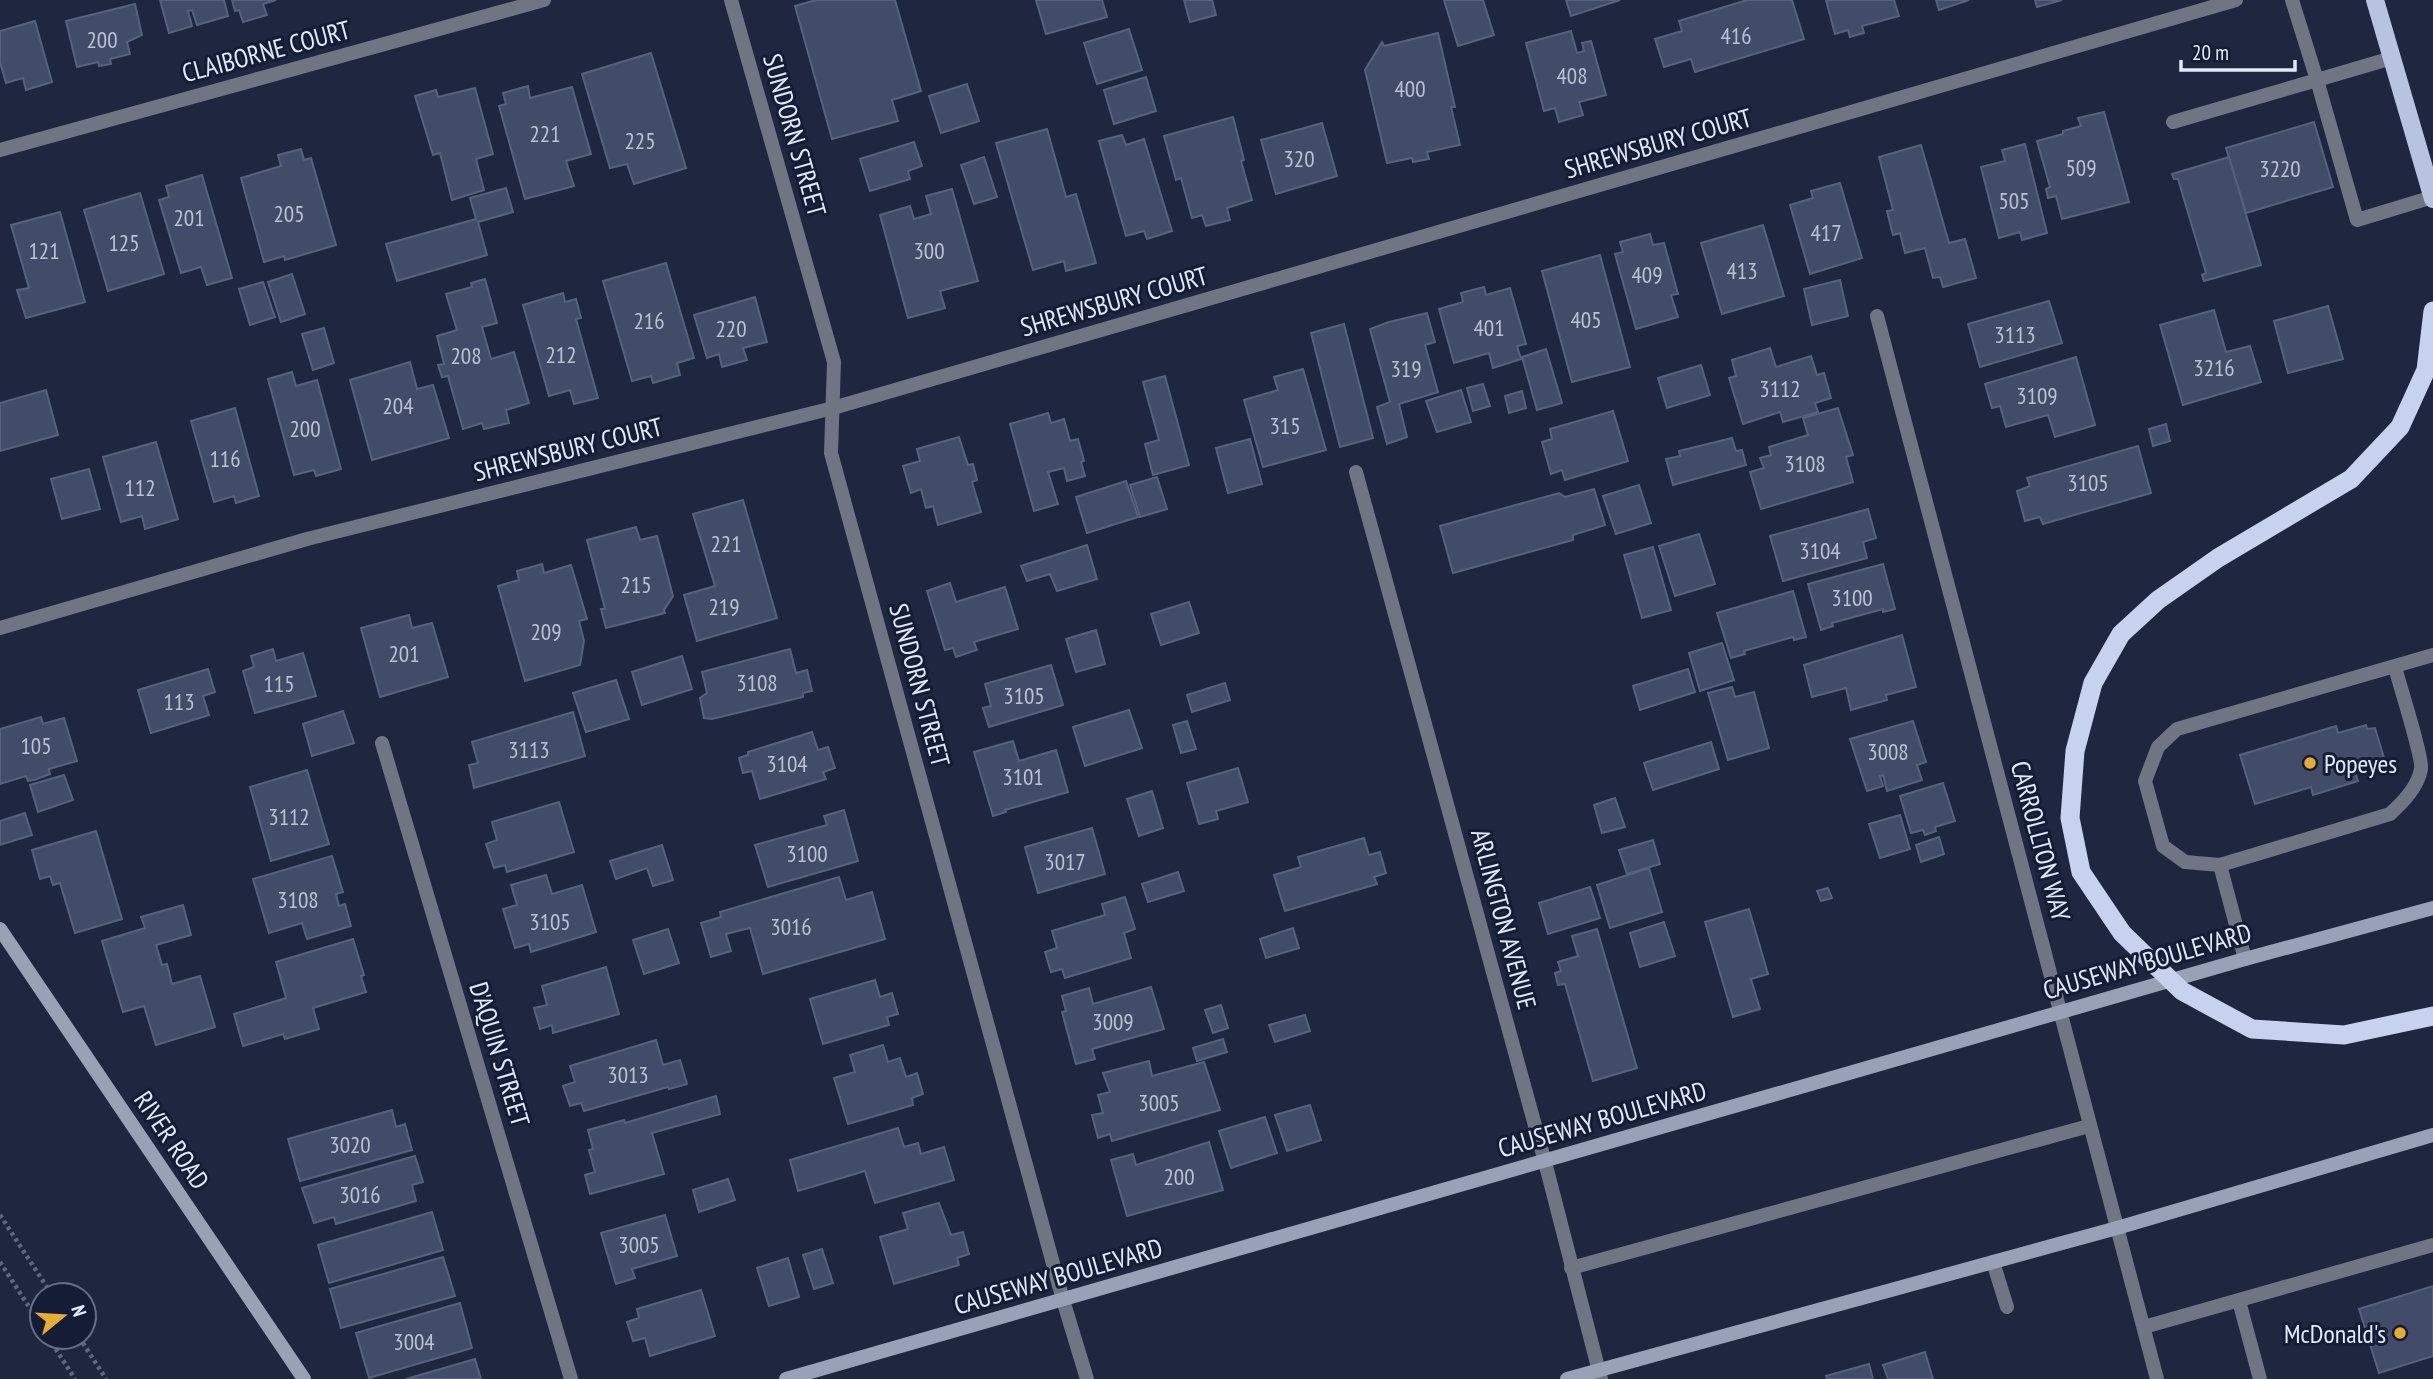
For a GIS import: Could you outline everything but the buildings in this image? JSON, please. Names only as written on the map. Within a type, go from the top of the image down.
[{"type":"highway","points":[[2433,311],[2426,370],[2400,427],[2351,479],[2218,558],[2158,600],[2121,634],[2093,683],[2075,751],[2070,818],[2081,872],[2122,933],[2182,991],[2252,1029],[2344,1035],[2433,1016]]},
{"type":"main road","points":[[2375,0],[2433,198]]},
{"type":"main road","name":"CAUSEWAY BOULEVARD","points":[[786,1379],[2245,959],[2433,908]]},
{"type":"main road","name":"RIVER ROAD","points":[[0,929],[304,1379]]},
{"type":"main road","points":[[1567,1379],[1600,1374],[2118,1228],[2433,1135]]},
{"type":"street","name":"CLAIBORNE COURT","points":[[0,150],[544,0]]},
{"type":"street","name":"SUNDORN STREET","points":[[731,0],[834,362],[831,453],[1087,1379]]},
{"type":"street","name":"SHREWSBURY COURT","points":[[0,628],[307,539],[833,408],[2236,0]]},
{"type":"street","points":[[2292,0],[2357,220],[2433,198]]},
{"type":"street","points":[[2173,122],[2392,58]]},
{"type":"street","name":"CARROLLTON WAY","points":[[1877,316],[2157,1379]]},
{"type":"street","name":"ARLINGTON AVENUE","points":[[1356,472],[1545,1162],[1600,1374]]},
{"type":"street","points":[[2395,667],[2422,767],[2414,787],[2390,814],[2220,865],[2185,862],[2163,846],[2145,782],[2158,747],[2177,729],[2433,655]]},
{"type":"street","name":"D'AQUIN STREET","points":[[382,743],[571,1379]]},
{"type":"street","points":[[2220,865],[2245,959]]},
{"type":"street","points":[[1571,1268],[2089,1126]]},
{"type":"street","points":[[2144,1327],[2433,1245]]},
{"type":"street","points":[[1993,1262],[2007,1307]]},
{"type":"street","points":[[2239,1301],[2260,1379]]},
{"type":"path","points":[[0,1215],[42,1281]]},
{"type":"path","points":[[0,1262],[28,1305]]},
{"type":"path","points":[[57,1351],[75,1379]]},
{"type":"path","points":[[88,1351],[106,1379]]},
{"type":"place","name":"Popeyes","points":[[2310,763]]},
{"type":"place","name":"McDonald's","points":[[2400,1333]]}]
